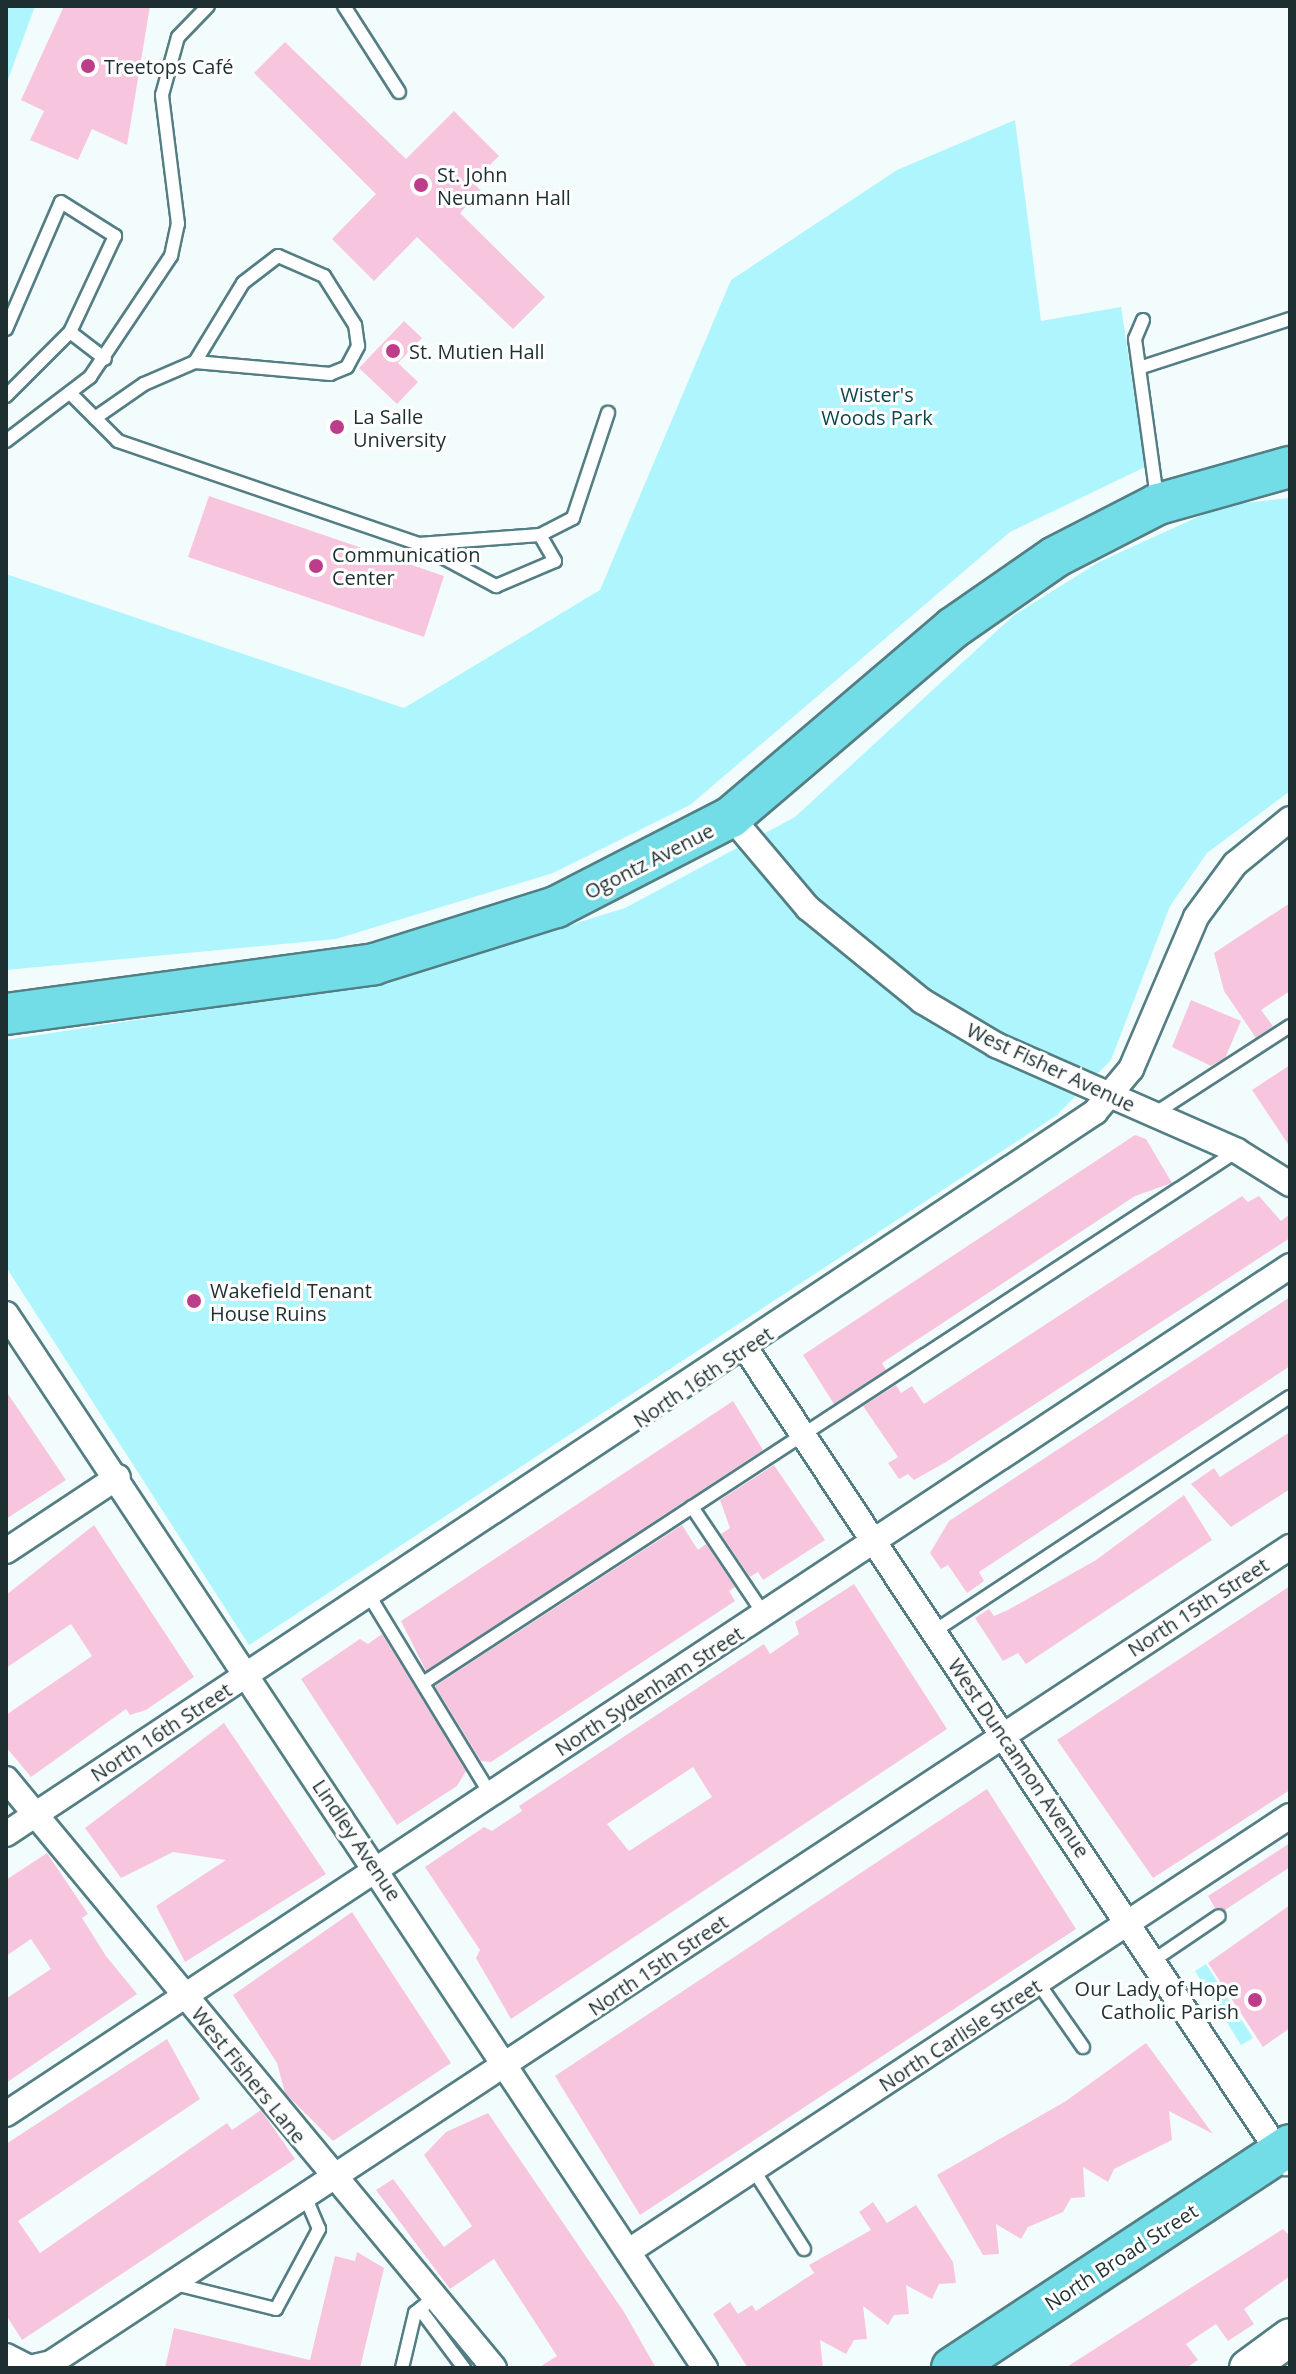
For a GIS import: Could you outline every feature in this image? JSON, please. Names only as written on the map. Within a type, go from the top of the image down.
[{"type":"main road","name":"Ogontz Avenue","points":[[6,1014],[374,964],[444,946],[556,907],[731,817],[953,628],[1055,557],[1158,504],[1290,467]]},
{"type":"main road","name":"North Broad Street","points":[[952,2368],[1286,2155]]},
{"type":"street","name":"West Fisher Avenue","points":[[731,817],[808,908],[885,975],[996,1045],[1237,1151],[1290,1184]]},
{"type":"street","points":[[1113,1097],[1196,917],[1235,864],[1290,819]]},
{"type":"street","name":"North 16th Street","points":[[6,1834],[746,1349],[1113,1097]]},
{"type":"street","name":"North Sydenham Street","points":[[6,2114],[1290,1266]]},
{"type":"street","name":"Lindley Avenue","points":[[6,1314],[118,1477],[705,2368]]},
{"type":"street","name":"West Duncannon Avenue","points":[[746,1349],[1286,2155]]},
{"type":"street","points":[[6,1551],[118,1477]]},
{"type":"street","name":"North 15th Street","points":[[13,2361],[51,2363],[175,2284],[1290,1547]]},
{"type":"street","name":"West Fishers Lane","points":[[6,1779],[334,2177],[428,2302],[494,2368]]},
{"type":"street","name":"North Carlisle Street","points":[[629,2251],[1290,1816]]},
{"type":"street","points":[[1248,2368],[1290,2337]]},
{"type":"lane","points":[[6,441],[70,393],[105,359],[171,256],[178,224],[162,95],[178,37],[208,6]]},
{"type":"lane","points":[[344,6],[399,92]]},
{"type":"lane","points":[[6,329],[61,202],[115,236],[70,332],[6,396]]},
{"type":"lane","points":[[95,418],[144,384],[195,362],[330,374],[352,356],[355,325],[324,276],[278,256],[243,283],[195,362]]},
{"type":"lane","points":[[1142,367],[1290,319]]},
{"type":"lane","points":[[1143,320],[1135,339],[1142,367],[1158,504]]},
{"type":"lane","points":[[70,332],[105,359]]},
{"type":"lane","points":[[70,393],[118,441],[418,544],[496,586],[555,561],[540,535]]},
{"type":"lane","points":[[418,544],[540,535],[573,518],[608,413]]},
{"type":"lane","points":[[1154,1114],[1290,1026]]},
{"type":"lane","points":[[423,1683],[805,1437],[1237,1151]]},
{"type":"lane","points":[[933,1632],[1290,1397]]},
{"type":"lane","points":[[692,1507],[764,1614]]},
{"type":"lane","points":[[370,1597],[491,1795]]},
{"type":"lane","points":[[1154,1960],[1219,1916]]},
{"type":"lane","points":[[1039,1984],[1083,2047]]},
{"type":"lane","points":[[753,2169],[804,2249]]},
{"type":"lane","points":[[175,2284],[276,2309],[319,2229],[305,2196]]},
{"type":"lane","points":[[402,2368],[428,2302]]},
{"type":"lane","points":[[428,2302],[464,2368]]},
{"type":"green space","points":[[6,6],[35,6],[6,85]]},
{"type":"green space","name":"Wister's Woods Park","points":[[1015,120],[1041,321],[1121,307],[1145,467],[1010,532],[690,805],[553,873],[336,939],[6,970],[6,574],[404,708],[600,590],[731,280],[897,170]]},
{"type":"green space","points":[[1290,498],[1290,791],[1207,853],[1170,906],[1111,1060],[1057,1115],[249,1645],[6,1267],[6,1040],[394,980],[625,908],[795,817],[1013,616],[1099,562],[1224,505]]},
{"type":"green space","points":[[1206,1964],[1253,2038],[1241,2045],[1195,1971]]},
{"type":"building","name":"Treetops Café","points":[[64,6],[150,6],[127,145],[92,129],[78,160],[30,140],[44,111],[21,100]]},
{"type":"building","name":"St. John Neumann Hall","points":[[285,42],[406,159],[454,111],[499,156],[473,182],[481,191],[460,213],[545,297],[513,329],[417,237],[374,281],[332,239],[376,194],[254,73]]},
{"type":"building","name":"St. Mutien Hall","points":[[404,321],[422,338],[398,363],[418,382],[397,404],[359,368]]},
{"type":"building","name":"Communication Center","points":[[209,496],[444,576],[424,637],[188,557]]},
{"type":"building","points":[[1290,903],[1290,991],[1261,1010],[1273,1026],[1256,1038],[1224,991],[1214,953]]},
{"type":"building","points":[[1191,1000],[1241,1021],[1225,1058],[1211,1066],[1172,1047]]},
{"type":"building","points":[[1290,1065],[1290,1147],[1252,1090]]},
{"type":"building","points":[[1135,1135],[1146,1139],[1172,1183],[1135,1196],[882,1363],[886,1370],[834,1404],[803,1355]]},
{"type":"building","points":[[1242,1196],[1248,1202],[1259,1196],[1281,1221],[1290,1214],[1290,1238],[946,1462],[914,1480],[908,1474],[899,1479],[888,1463],[898,1457],[863,1406],[896,1385],[901,1393],[912,1386],[924,1404]]},
{"type":"building","points":[[1290,1297],[1290,1366],[979,1572],[984,1581],[967,1593],[948,1565],[941,1569],[930,1553],[949,1521]]},
{"type":"building","points":[[6,1391],[66,1480],[6,1519]]},
{"type":"building","points":[[733,1401],[763,1450],[426,1671],[401,1621]]},
{"type":"building","points":[[1290,1432],[1290,1489],[1231,1527],[1191,1484],[1214,1468],[1220,1477]]},
{"type":"building","points":[[774,1465],[825,1540],[763,1580],[758,1572],[750,1577],[721,1534],[730,1528],[720,1500]]},
{"type":"building","points":[[1184,1495],[1212,1540],[1026,1664],[1018,1653],[1003,1661],[975,1618],[989,1609],[994,1616],[1008,1610],[1096,1560]]},
{"type":"building","points":[[94,1525],[194,1677],[146,1710],[130,1715],[126,1709],[31,1777],[6,1747],[6,1715],[92,1656],[71,1624],[6,1668],[6,1595]]},
{"type":"building","points":[[682,1525],[698,1550],[706,1544],[735,1587],[729,1591],[735,1601],[491,1762],[481,1761],[435,1686]]},
{"type":"building","points":[[854,1584],[947,1729],[511,2019],[476,1958],[480,1950],[425,1867],[484,1827],[492,1831],[522,1811],[519,1806],[764,1644],[770,1654],[799,1634],[795,1622]],"holes":[[[693,1767],[712,1797],[629,1851],[607,1824]]]},
{"type":"building","points":[[1290,1586],[1290,1790],[1153,1878],[1057,1740]]},
{"type":"building","points":[[382,1634],[466,1771],[457,1786],[397,1825],[301,1679],[360,1639],[368,1644]]},
{"type":"building","points":[[224,1723],[326,1874],[185,1962],[156,1906],[226,1860],[173,1852],[121,1878],[85,1828]]},
{"type":"building","points":[[987,1789],[1076,1929],[640,2215],[555,2076]]},
{"type":"building","points":[[1290,1843],[1290,1867],[1225,1910],[1215,1908],[1208,1896]]},
{"type":"building","points":[[47,1853],[88,1914],[82,1918],[106,1956],[137,1994],[6,2083],[7,1998],[51,1969],[31,1939],[6,1956],[6,1880]]},
{"type":"building","points":[[1290,1905],[1290,2028],[1263,2047],[1208,1963]]},
{"type":"building","points":[[352,1912],[451,2063],[333,2141],[285,2093],[277,2063],[233,1995]]},
{"type":"building","points":[[167,2039],[200,2099],[18,2221],[40,2253],[227,2123],[232,2130],[261,2110],[295,2159],[22,2340],[6,2315],[6,2144]]},
{"type":"building","points":[[1146,2043],[1213,2134],[1169,2111],[1172,2140],[1114,2169],[1108,2182],[1083,2167],[1085,2197],[1071,2198],[1063,2212],[1028,2227],[1021,2239],[996,2224],[999,2254],[983,2255],[937,2175],[1066,2101]]},
{"type":"building","points":[[488,2113],[624,2312],[656,2368],[538,2368],[557,2356],[494,2259],[450,2289],[376,2190],[393,2179],[444,2247],[472,2226],[424,2155],[446,2132]]},
{"type":"building","points":[[873,2202],[887,2223],[916,2205],[953,2262],[956,2283],[939,2284],[932,2299],[906,2285],[909,2314],[894,2315],[888,2325],[863,2306],[867,2339],[854,2340],[846,2354],[820,2340],[823,2368],[748,2368],[713,2314],[730,2302],[738,2314],[752,2305],[756,2311],[814,2273],[809,2265],[871,2230],[859,2212]]},
{"type":"building","points":[[1283,2229],[1290,2236],[1290,2276],[1244,2309],[1254,2324],[1228,2341],[1216,2324],[1186,2344],[1198,2360],[1186,2368],[1065,2368]]},
{"type":"building","points":[[357,2252],[384,2268],[360,2368],[165,2368],[174,2328],[310,2360],[335,2256],[355,2261]]},
{"type":"place","name":"Treetops Café","points":[[88,66]]},
{"type":"place","name":"St. John Neumann Hall","points":[[421,185]]},
{"type":"place","name":"St. Mutien Hall","points":[[393,351]]},
{"type":"place","name":"La Salle University","points":[[337,427]]},
{"type":"place","name":"Communication Center","points":[[316,566]]},
{"type":"place","name":"Wakefield Tenant House Ruins","points":[[194,1301]]},
{"type":"place","name":"Our Lady of Hope Catholic Parish","points":[[1255,2000]]}]
